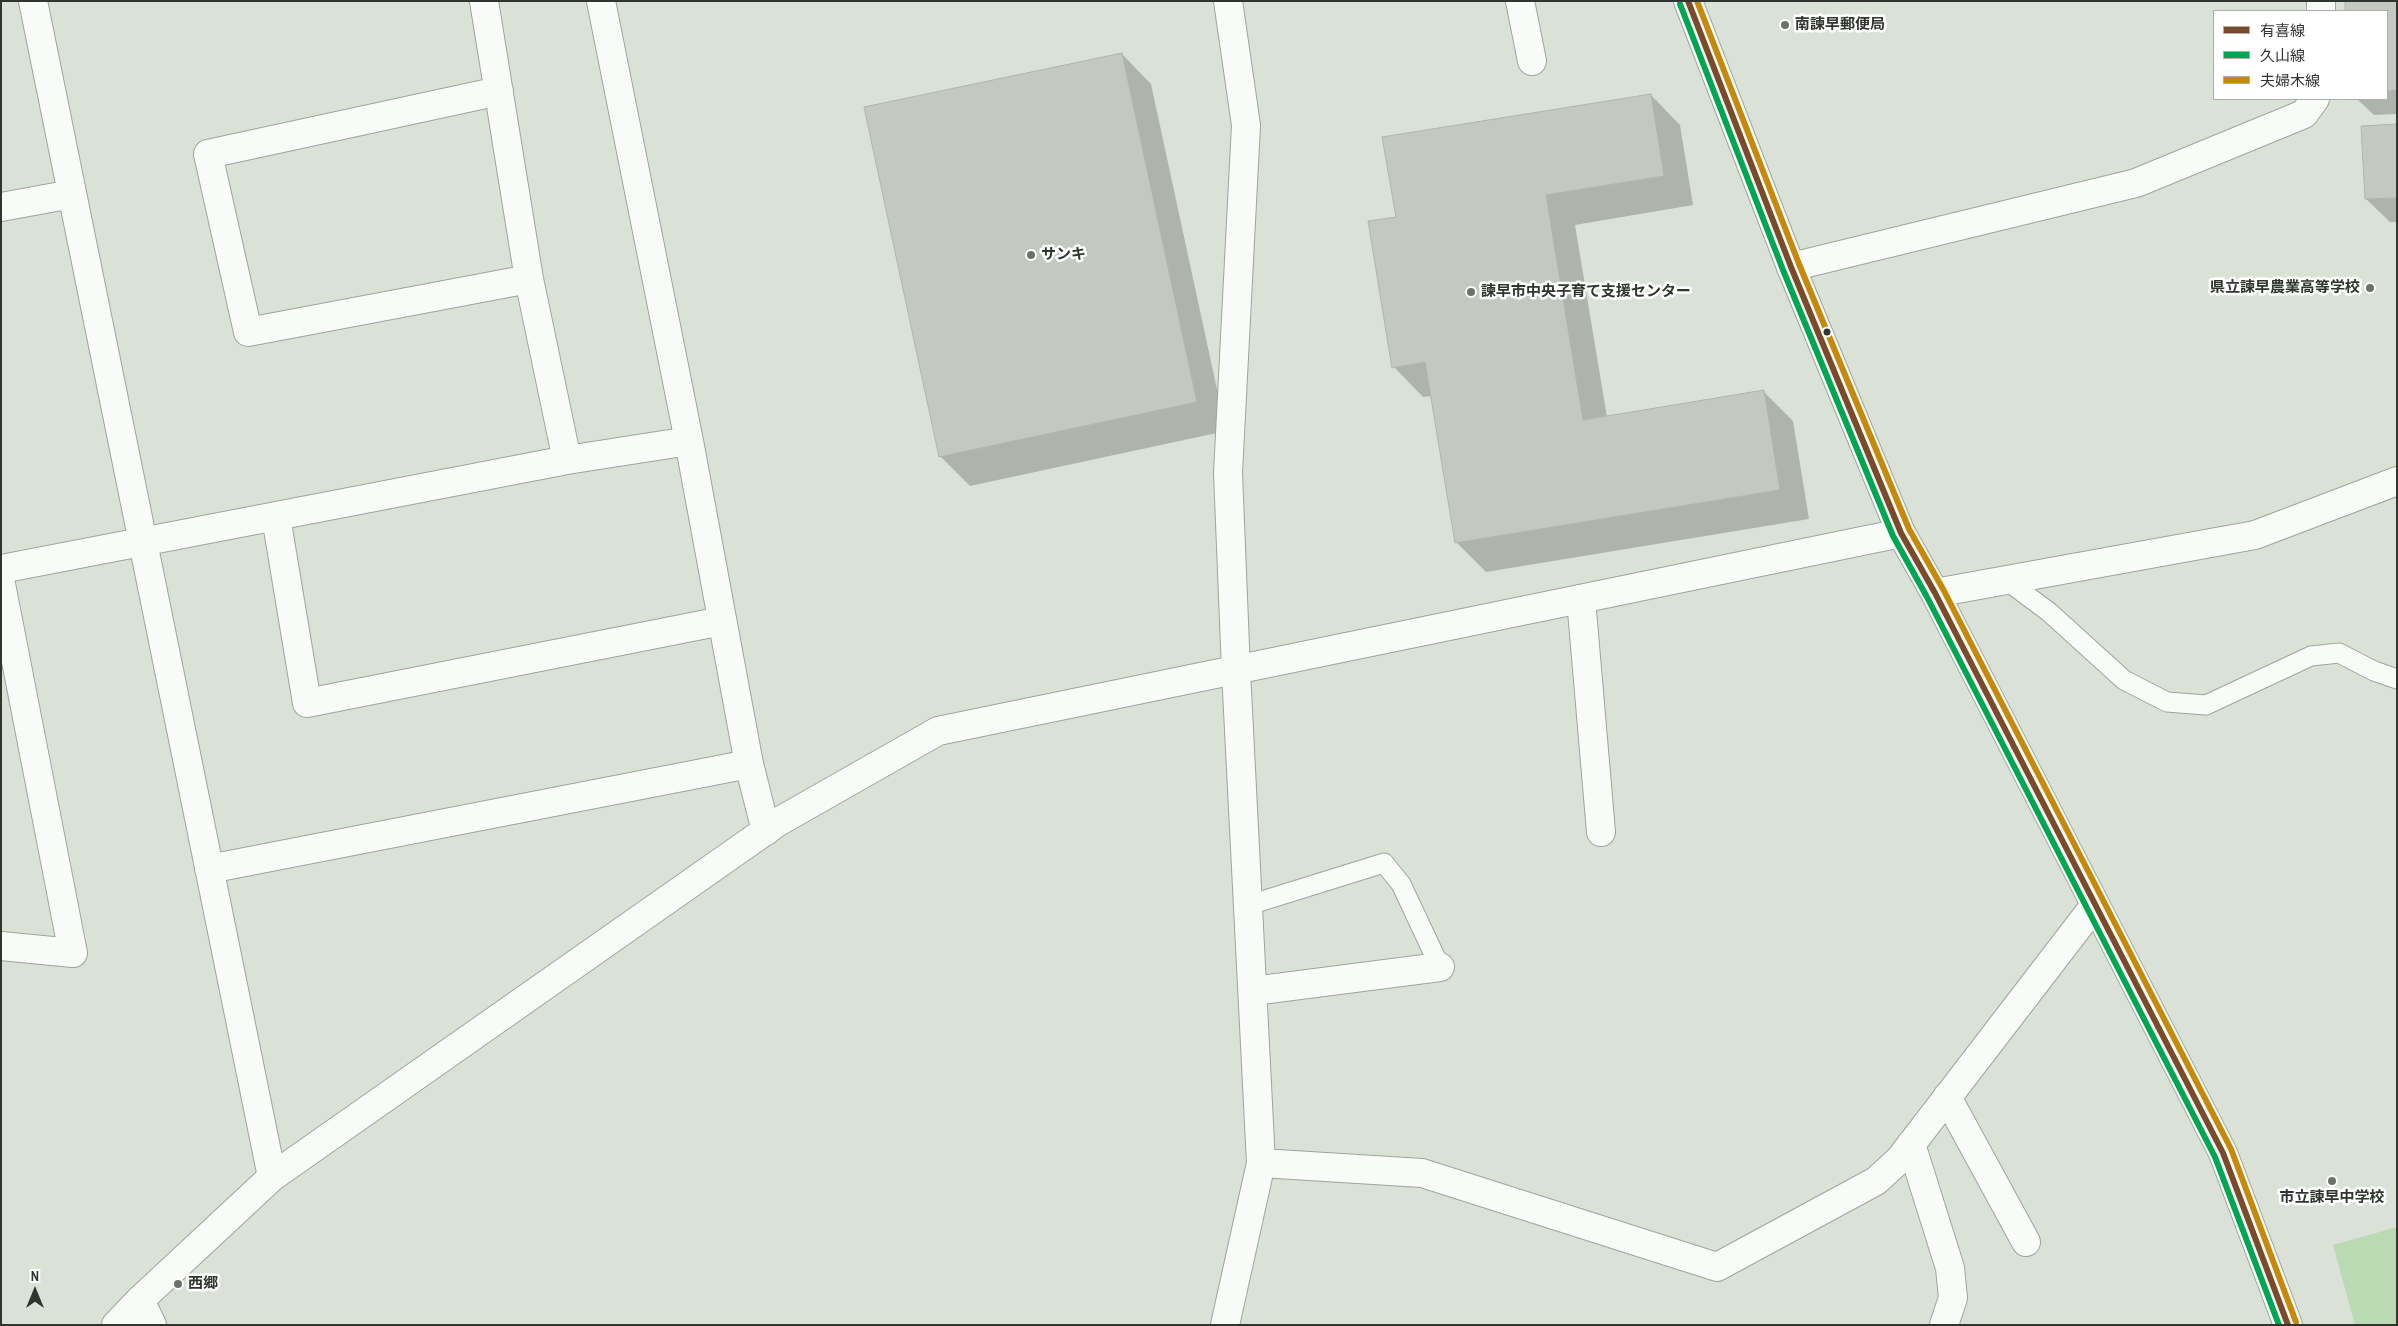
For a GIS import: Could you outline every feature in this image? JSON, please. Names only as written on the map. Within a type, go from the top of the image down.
[{"type":"street","points":[[33,1],[272,1177]]},
{"type":"street","points":[[484,1],[529,279],[566,460]]},
{"type":"street","points":[[601,1],[689,441],[748,764],[766,830]]},
{"type":"street","points":[[1225,1325],[1261,1163],[1228,473],[1246,125],[1228,1]]},
{"type":"street","points":[[1520,1],[1532,61]]},
{"type":"street","points":[[1688,1],[1791,267],[1901,533],[1935,593],[2223,1153],[2288,1325]]},
{"type":"street","points":[[499,91],[208,154],[248,332],[529,279]]},
{"type":"street","points":[[1791,267],[2136,182],[2304,114],[2314,100]]},
{"type":"street","points":[[1,207],[72,194]]},
{"type":"street","points":[[1,569],[143,540],[566,460],[689,441]]},
{"type":"street","points":[[1935,593],[2255,535],[2397,481]]},
{"type":"street","points":[[276,516],[307,703],[722,621]]},
{"type":"street","points":[[116,1325],[140,1300],[272,1177],[766,830],[938,731],[1901,533]]},
{"type":"street","points":[[1,584],[73,953],[1,946]]},
{"type":"street","points":[[1581,599],[1601,832]]},
{"type":"street","points":[[209,869],[748,764]]},
{"type":"street","points":[[1261,1163],[1422,1173],[1717,1267],[1876,1181],[1900,1159],[2095,905]]},
{"type":"street","points":[[1253,991],[1440,967]]},
{"type":"street","points":[[1947,1098],[2026,1242]]},
{"type":"street","points":[[1911,1144],[1950,1268],[1953,1298],[1944,1325]]},
{"type":"street","points":[[140,1300],[152,1325]]},
{"type":"lane","points":[[2006,580],[2049,612],[2124,680],[2167,702],[2206,705],[2311,656],[2339,652],[2374,671],[2397,679]]},
{"type":"lane","points":[[1249,905],[1384,863],[1401,884],[1440,967]]},
{"type":"green space","points":[[2397,1227],[2397,1325],[2355,1325],[2333,1245]]},
{"type":"building","points":[[2345,1],[2397,1],[2397,90],[2388,91],[2388,10],[2345,10]]},
{"type":"building","name":"サンキ","points":[[1122,53],[1197,402],[939,457],[864,107]]},
{"type":"building","name":"諫早市中央子育て支援センター","points":[[1651,94],[1664,176],[1546,195],[1583,420],[1764,390],[1780,490],[1455,543],[1425,362],[1392,368],[1368,221],[1396,217],[1382,137]]},
{"type":"building","points":[[2397,124],[2397,198],[2365,199],[2361,126]]},
{"type":"transit line","name":"有喜線","points":[[1688,1],[1791,267],[1901,533],[1935,593],[2223,1153],[2288,1325]]},
{"type":"transit line","name":"夫婦木線","points":[[1697,1],[1799,264],[1909,529],[1943,589],[2231,1149],[2296,1322]]},
{"type":"transit line","name":"久山線","points":[[1680,4],[1783,270],[1893,536],[1927,597],[2215,1157],[2279,1325]]},
{"type":"place","name":"南諫早郵便局","points":[[1785,25]]},
{"type":"place","name":"サンキ","points":[[1031,255]]},
{"type":"place","name":"県立諫早農業高等学校","points":[[2370,288]]},
{"type":"place","name":"諫早市中央子育て支援センター","points":[[1471,292]]},
{"type":"place","name":"市立諫早中学校","points":[[2332,1181]]},
{"type":"place","name":"西郷","points":[[178,1284]]}]
